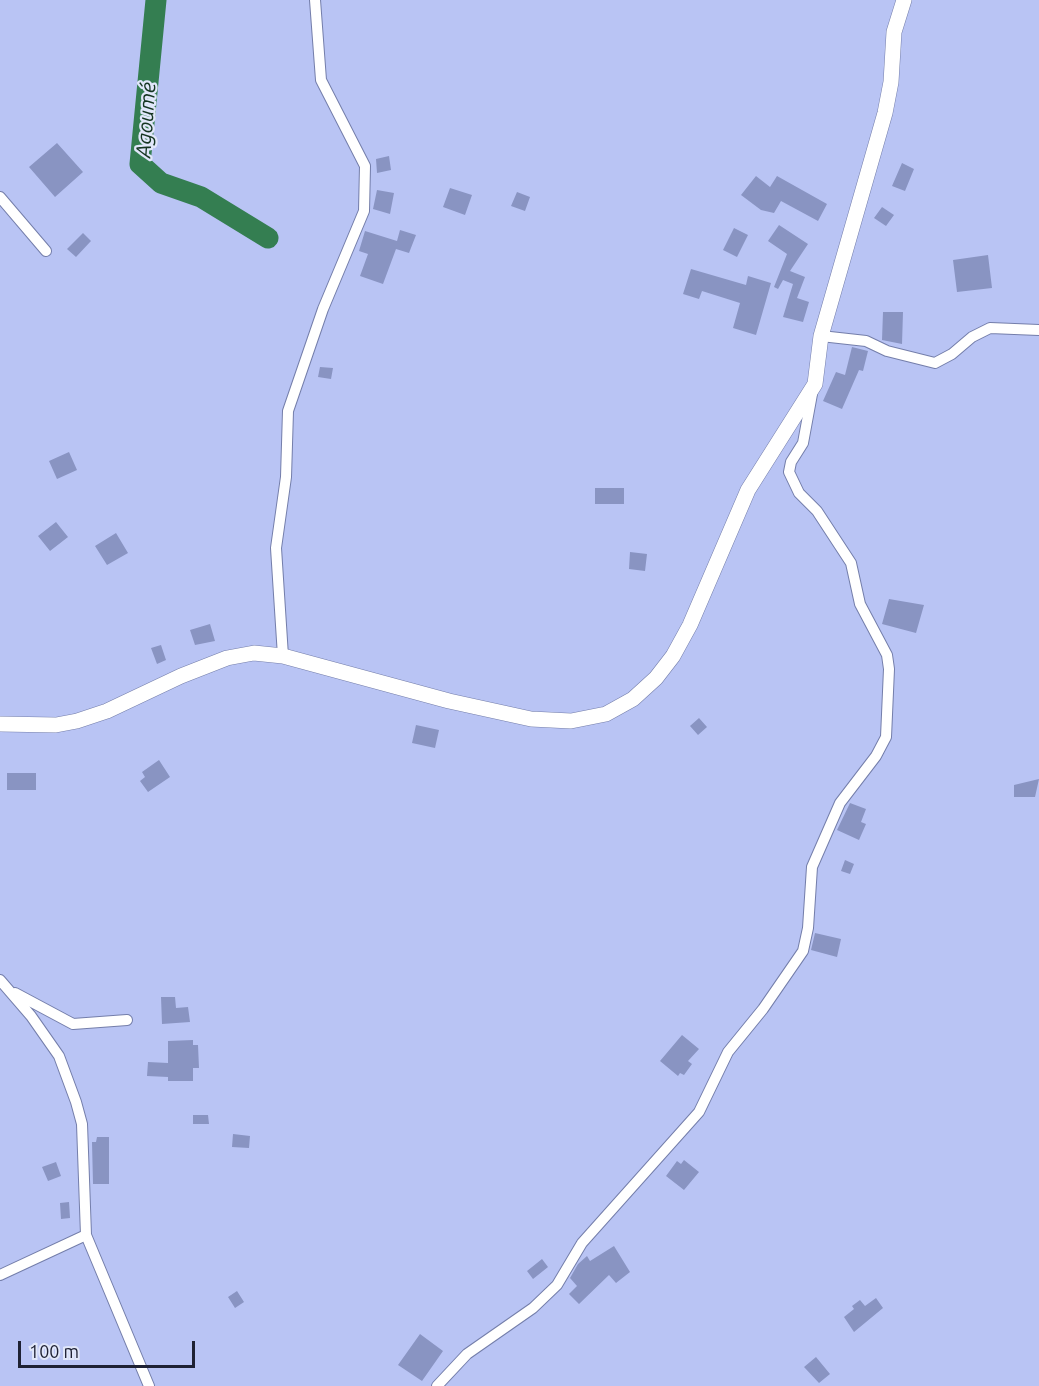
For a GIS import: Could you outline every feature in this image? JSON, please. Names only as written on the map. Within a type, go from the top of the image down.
[{"type":"street","points":[[283,656],[276,548],[286,477],[288,411],[323,309],[364,211],[365,166],[321,80],[315,0]]},
{"type":"street","points":[[437,1386],[467,1354],[533,1308],[557,1285],[582,1244],[699,1112],[728,1052],[770,999],[803,951],[808,928],[812,867],[815,858],[840,803],[876,756],[886,737],[889,669],[887,655],[860,604],[850,563],[816,511],[799,493],[789,472],[791,462],[803,442],[815,384],[821,336],[885,112],[891,82],[894,32],[904,0]]},
{"type":"street","points":[[0,197],[46,251]]},
{"type":"street","points":[[821,336],[866,341],[887,351],[934,363],[952,354],[972,337],[990,328],[1039,330]]},
{"type":"street","points":[[0,724],[56,725],[77,721],[107,711],[181,676],[227,658],[255,653],[283,656],[449,701],[531,719],[571,721],[606,714],[633,699],[656,678],[674,656],[690,625],[748,490],[815,384]]},
{"type":"street","points":[[0,980],[59,1056],[76,1102],[82,1124],[86,1235],[149,1386]]},
{"type":"street","points":[[10,990],[73,1024],[127,1020]]},
{"type":"street","points":[[0,1275],[86,1235]]},
{"type":"building","points":[[57,143],[83,172],[55,197],[29,167]]},
{"type":"building","points":[[389,156],[391,170],[377,173],[376,159]]},
{"type":"building","points":[[902,163],[914,169],[905,191],[892,186]]},
{"type":"building","points":[[756,176],[770,187],[777,176],[827,204],[818,221],[781,201],[774,213],[761,210],[741,195]]},
{"type":"building","points":[[450,188],[472,195],[465,215],[443,207]]},
{"type":"building","points":[[377,190],[394,193],[390,214],[373,209]]},
{"type":"building","points":[[517,192],[530,197],[525,211],[511,206]]},
{"type":"building","points":[[882,207],[894,215],[886,226],[874,218]]},
{"type":"building","points":[[779,225],[808,244],[790,271],[805,277],[797,298],[809,302],[803,322],[783,317],[793,284],[783,280],[778,289],[774,287],[787,254],[768,241]]},
{"type":"building","points":[[734,228],[748,235],[737,257],[723,250]]},
{"type":"building","points":[[400,230],[416,235],[409,253],[396,249],[383,284],[360,276],[368,254],[359,251],[365,231],[397,241]]},
{"type":"building","points":[[83,233],[91,241],[76,257],[67,249]]},
{"type":"building","points":[[988,255],[992,288],[957,292],[953,260]]},
{"type":"building","points":[[691,269],[746,285],[748,276],[771,283],[756,335],[733,328],[740,303],[702,291],[699,299],[683,294]]},
{"type":"building","points":[[883,312],[903,312],[902,344],[882,340]]},
{"type":"building","points":[[852,347],[868,351],[863,371],[859,370],[842,409],[823,401],[836,372],[845,375]]},
{"type":"building","points":[[320,367],[333,368],[331,379],[318,377]]},
{"type":"building","points":[[69,452],[77,470],[57,479],[49,461]]},
{"type":"building","points":[[595,488],[624,488],[624,504],[595,504]]},
{"type":"building","points":[[56,522],[68,537],[50,551],[38,536]]},
{"type":"building","points":[[116,533],[128,553],[107,565],[95,546]]},
{"type":"building","points":[[630,552],[647,554],[645,571],[629,569]]},
{"type":"building","points":[[889,599],[924,605],[916,633],[882,624]]},
{"type":"building","points":[[210,624],[215,641],[195,645],[190,630]]},
{"type":"building","points":[[161,645],[166,660],[157,664],[151,648]]},
{"type":"building","points":[[699,718],[707,727],[698,735],[690,726]]},
{"type":"building","points":[[416,725],[439,730],[435,748],[412,743]]},
{"type":"building","points":[[159,760],[170,777],[148,792],[140,781],[145,777],[142,772]]},
{"type":"building","points":[[7,773],[36,773],[36,790],[7,790]]},
{"type":"building","points":[[1039,779],[1035,797],[1014,797],[1014,785]]},
{"type":"building","points":[[850,803],[866,809],[861,822],[866,824],[859,840],[837,830]]},
{"type":"building","points":[[845,860],[854,864],[850,874],[841,871]]},
{"type":"building","points":[[815,933],[841,939],[837,957],[811,950]]},
{"type":"building","points":[[161,997],[175,997],[176,1008],[188,1007],[190,1022],[162,1024]]},
{"type":"building","points":[[682,1035],[699,1049],[688,1061],[692,1064],[684,1075],[680,1073],[678,1076],[660,1061]]},
{"type":"building","points":[[193,1040],[193,1045],[198,1045],[199,1068],[193,1068],[193,1081],[168,1081],[168,1077],[147,1076],[148,1062],[168,1063],[168,1041]]},
{"type":"building","points":[[193,1115],[208,1115],[209,1124],[193,1124]]},
{"type":"building","points":[[233,1134],[250,1136],[249,1148],[232,1147]]},
{"type":"building","points":[[97,1137],[109,1137],[109,1184],[93,1184],[92,1142],[96,1142]]},
{"type":"building","points":[[684,1160],[699,1172],[684,1190],[666,1176],[677,1161],[681,1164]]},
{"type":"building","points":[[56,1162],[61,1176],[48,1181],[42,1167]]},
{"type":"building","points":[[69,1202],[70,1218],[61,1219],[60,1203]]},
{"type":"building","points":[[614,1246],[630,1272],[616,1283],[609,1275],[579,1304],[569,1294],[577,1286],[570,1278],[578,1264],[587,1256],[590,1261]]},
{"type":"building","points":[[542,1259],[548,1267],[533,1279],[527,1271]]},
{"type":"building","points":[[237,1291],[244,1302],[235,1308],[228,1297]]},
{"type":"building","points":[[876,1298],[883,1308],[854,1332],[844,1317],[860,1300],[865,1306]]},
{"type":"building","points":[[420,1334],[443,1351],[422,1381],[398,1365]]},
{"type":"building","points":[[816,1357],[830,1374],[819,1383],[804,1367]]},
{"type":"waterway","name":"Agoumé","points":[[156,0],[140,164],[161,183],[201,197],[268,238]]}]
